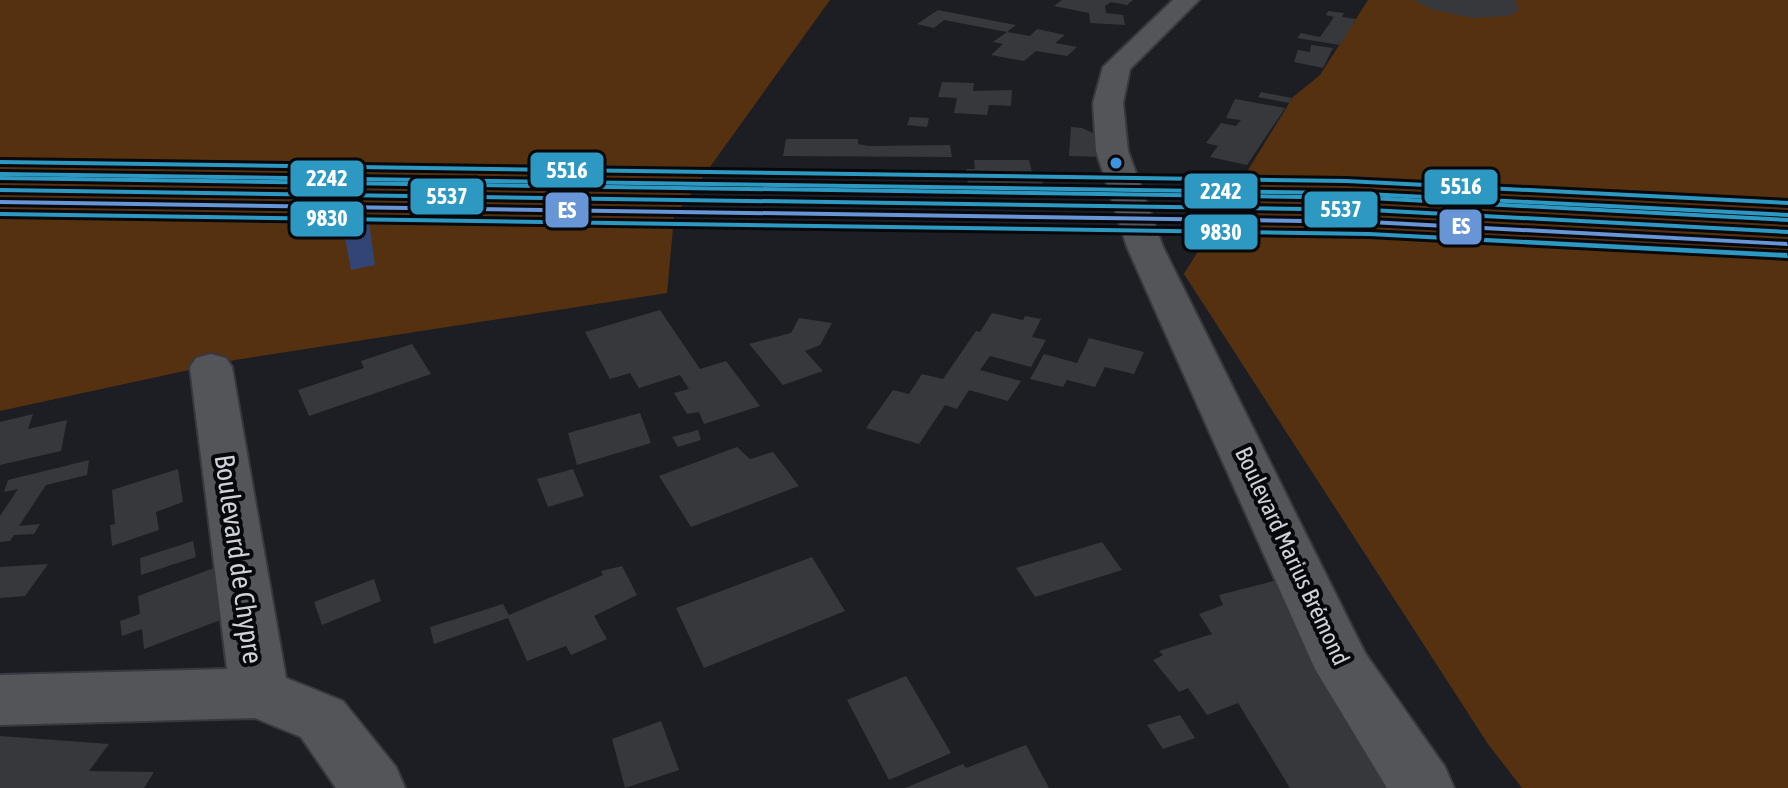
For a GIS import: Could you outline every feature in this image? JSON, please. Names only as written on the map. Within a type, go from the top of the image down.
[{"type":"street","name":"Boulevard Marius Brémond","points":[[1187,0],[1117,67],[1108,103],[1116,163],[1145,247],[1344,669],[1422,788]]},
{"type":"street","name":"Boulevard de Chypre","points":[[211,367],[259,693],[322,719],[373,788]]},
{"type":"street","points":[[0,700],[259,693]]},
{"type":"shaded area","points":[[0,0],[830,0],[674,217],[667,293],[235,360],[0,411]]},
{"type":"shaded area","points":[[1368,0],[1788,0],[1788,788],[1522,788],[1488,744],[1184,274],[1293,97],[1320,75]]},
{"type":"water","points":[[369,222],[375,265],[351,270],[343,227]]},
{"type":"building","points":[[1062,0],[1133,0],[1127,5],[1111,2],[1105,6],[1106,13],[1123,15],[1125,25],[1090,23],[1089,13],[1054,6]]},
{"type":"building","points":[[1413,0],[1515,0],[1519,10],[1509,16],[1473,18],[1433,10]]},
{"type":"building","points":[[938,10],[1016,25],[1007,32],[944,20],[934,28],[917,24]]},
{"type":"building","points":[[1328,11],[1344,13],[1342,17],[1356,19],[1340,45],[1297,38],[1301,33],[1320,37],[1334,17],[1326,15]]},
{"type":"building","points":[[1037,29],[1065,35],[1055,43],[1077,47],[1067,56],[1036,51],[1024,61],[991,55],[1003,44],[993,42],[1007,32],[1030,36]]},
{"type":"building","points":[[1311,45],[1333,48],[1323,68],[1294,62],[1298,50],[1310,52]]},
{"type":"building","points":[[942,82],[974,83],[973,91],[1012,90],[1011,106],[989,105],[987,115],[954,113],[957,98],[938,97]]},
{"type":"building","points":[[1261,92],[1292,98],[1289,103],[1258,97]]},
{"type":"building","points":[[1235,99],[1285,108],[1247,165],[1210,157],[1218,146],[1206,143],[1221,123],[1236,126],[1241,120],[1226,118]]},
{"type":"building","points":[[910,117],[929,118],[927,127],[907,125]]},
{"type":"building","points":[[1071,127],[1097,135],[1101,157],[1069,156]]},
{"type":"building","points":[[786,139],[858,139],[858,144],[869,146],[950,145],[952,157],[783,156]]},
{"type":"building","points":[[974,160],[1029,160],[1033,176],[1041,176],[1046,197],[979,197],[977,185],[968,185],[966,169],[975,169]]},
{"type":"building","points":[[660,310],[700,369],[726,361],[760,406],[704,424],[699,412],[687,414],[674,393],[689,389],[680,375],[639,388],[630,373],[610,379],[585,332]]},
{"type":"building","points":[[992,313],[1023,320],[1025,316],[1041,319],[1032,337],[1046,340],[1031,367],[990,356],[980,370],[1021,381],[1008,401],[969,390],[957,409],[945,405],[919,444],[866,428],[893,390],[909,394],[922,374],[943,379]]},
{"type":"building","points":[[799,318],[832,323],[820,345],[805,351],[823,371],[783,385],[749,344],[791,333]]},
{"type":"building","points":[[1089,338],[1144,352],[1134,374],[1105,367],[1095,387],[1067,380],[1063,387],[1030,379],[1044,354],[1077,363]]},
{"type":"building","points":[[412,344],[431,374],[309,416],[298,390],[364,368],[361,361]]},
{"type":"building","points":[[640,413],[651,443],[577,465],[568,433]]},
{"type":"building","points":[[33,414],[28,429],[67,420],[61,451],[0,465],[0,422]]},
{"type":"building","points":[[698,430],[701,440],[678,447],[672,437]]},
{"type":"building","points":[[737,447],[750,459],[773,452],[799,486],[691,527],[659,476]]},
{"type":"building","points":[[89,460],[87,475],[46,485],[19,526],[40,524],[34,534],[14,535],[10,541],[0,542],[0,516],[18,489],[4,492],[8,480]]},
{"type":"building","points":[[178,469],[183,502],[156,512],[159,530],[112,546],[110,525],[115,524],[112,490]]},
{"type":"building","points":[[573,469],[584,496],[548,507],[537,479]]},
{"type":"building","points":[[193,541],[196,557],[141,575],[140,558]]},
{"type":"building","points":[[1102,542],[1122,570],[1035,597],[1016,568]]},
{"type":"building","points":[[812,557],[845,611],[704,668],[676,608]]},
{"type":"building","points":[[48,564],[25,596],[0,598],[0,567]]},
{"type":"building","points":[[622,566],[637,595],[594,616],[607,639],[571,655],[566,646],[527,661],[508,618],[434,644],[430,627],[503,604],[509,615],[603,575],[601,571]]},
{"type":"building","points":[[214,568],[223,619],[144,649],[142,629],[122,636],[120,621],[140,614],[138,596]]},
{"type":"building","points":[[374,579],[381,601],[322,625],[314,602]]},
{"type":"building","points":[[1278,580],[1397,788],[1290,788],[1238,703],[1207,715],[1188,688],[1179,692],[1153,660],[1163,655],[1159,651],[1212,634],[1199,614],[1223,605],[1219,595]]},
{"type":"building","points":[[906,676],[951,753],[889,780],[847,700]]},
{"type":"building","points":[[1180,715],[1195,738],[1163,749],[1147,725]]},
{"type":"building","points":[[661,721],[679,770],[625,788],[612,739]]},
{"type":"building","points":[[0,736],[109,744],[89,771],[154,772],[144,788],[0,788]]},
{"type":"building","points":[[1026,745],[1049,788],[905,788],[963,764],[966,768]]},
{"type":"transit line","name":"5516","points":[[0,162],[1346,181],[1788,203]]},
{"type":"transit line","name":"2242","points":[[0,174],[1346,193],[1788,215]]},
{"type":"transit line","points":[[0,178],[1370,198],[1788,220]]},
{"type":"transit line","name":"5537","points":[[0,190],[1370,210],[1788,232]]},
{"type":"transit line","name":"ES","points":[[0,202],[1370,222],[1787,244]]},
{"type":"transit line","name":"9830","points":[[0,214],[1369,234],[1787,256]]}]
